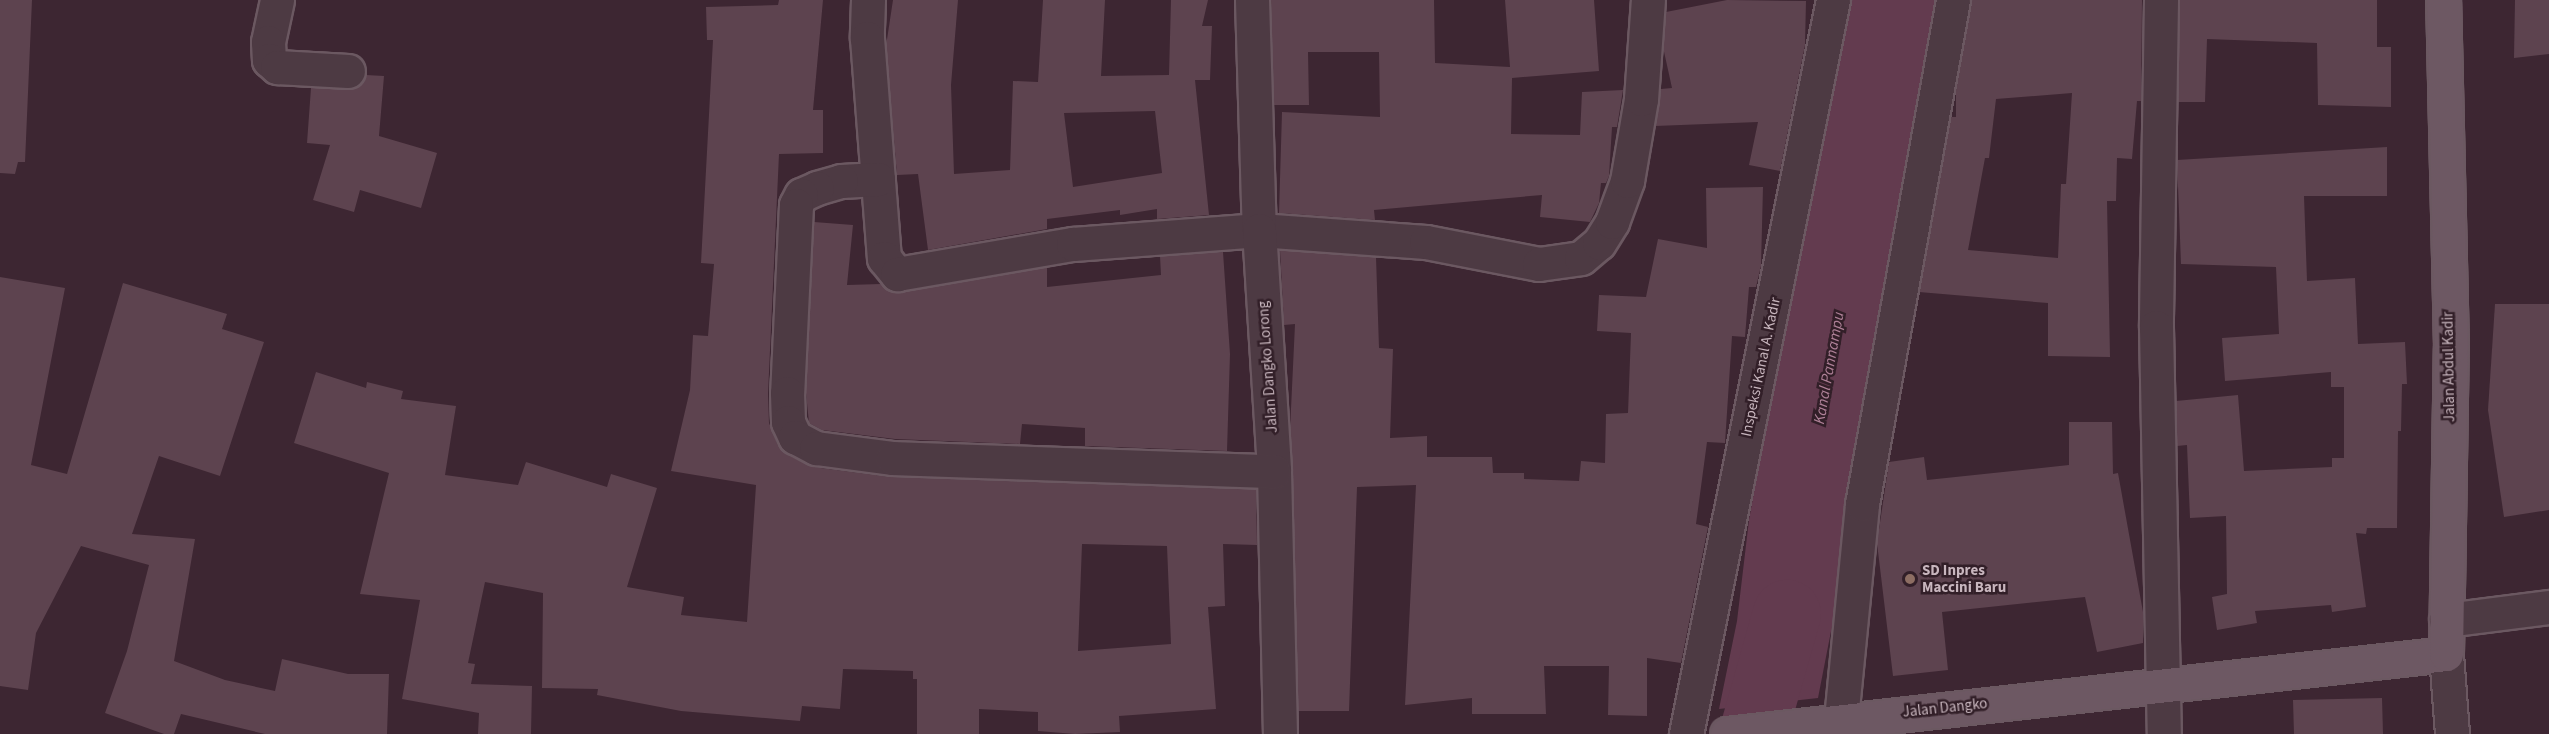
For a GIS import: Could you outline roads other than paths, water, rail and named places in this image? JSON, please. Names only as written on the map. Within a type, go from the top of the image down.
[{"type":"main road","name":"Jalan Abdul Kadir","points":[[2443,0],[2451,347],[2446,654]]},
{"type":"main road","name":"Jalan Dangko","points":[[1727,734],[1832,720],[2446,654]]},
{"type":"street","points":[[277,0],[268,42],[269,60],[277,67],[348,71]]},
{"type":"street","points":[[868,0],[867,38],[884,258],[897,274],[1073,244],[1259,230],[1426,242],[1539,264],[1581,258],[1599,243],[1612,222],[1627,181],[1641,99],[1648,0]]},
{"type":"street","name":"Jalan Dangko Lorong","points":[[1252,0],[1259,230],[1274,471],[1280,734]]},
{"type":"street","name":"Inspeksi Kanal A. Kadir","points":[[1686,734],[1833,0]]},
{"type":"street","points":[[1832,720],[1864,493],[1953,0]]},
{"type":"street","points":[[2161,0],[2157,327],[2164,734]]},
{"type":"street","points":[[879,179],[841,181],[817,188],[801,195],[796,205],[787,383],[788,422],[795,437],[816,448],[893,458],[1274,471]]},
{"type":"street","points":[[2446,620],[2549,607]]},
{"type":"street","name":"Jalan Abdul Kadir","points":[[2446,654],[2452,734]]},
{"type":"water","points":[[1845,0],[1939,0],[1840,585],[1818,698],[1719,709],[1737,621],[1749,520]]},
{"type":"waterway","name":"Kanal Pannampu","points":[[1753,734],[1787,614]]},
{"type":"place","name":"SD Inpres Maccini Baru","points":[[1910,579]]}]
